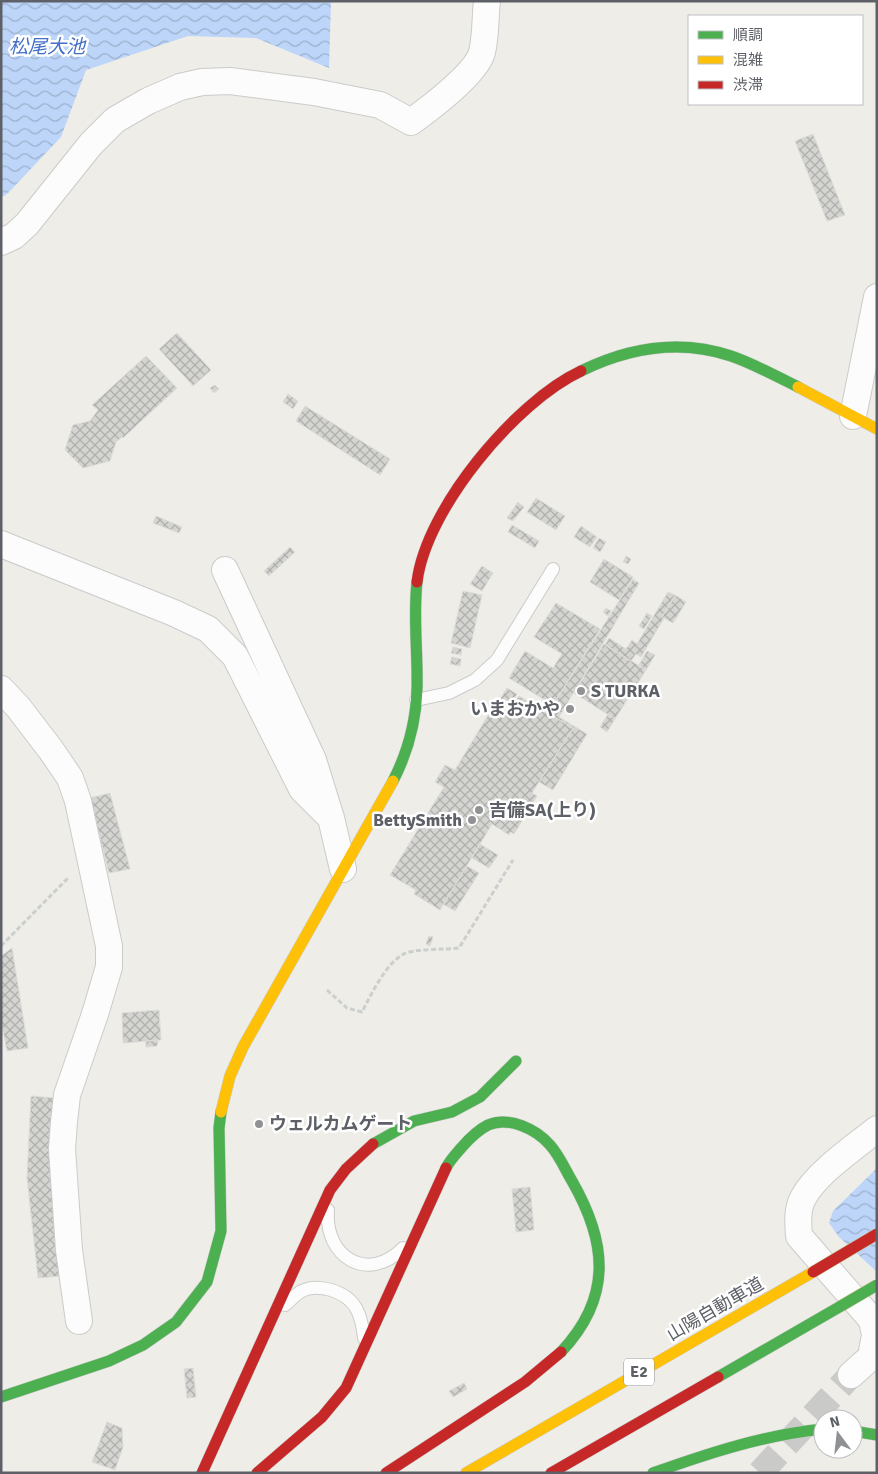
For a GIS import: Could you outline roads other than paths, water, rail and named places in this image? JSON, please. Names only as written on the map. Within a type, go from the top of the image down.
[{"type":"main road","points":[[1,1396],[109,1361],[143,1345],[176,1322],[207,1282],[221,1231],[219,1128],[222,1104],[230,1076],[243,1048],[394,779],[405,754],[413,726],[416,700],[415,605],[418,574],[427,543],[447,506],[481,458],[511,422],[550,388],[583,368],[635,350],[662,347],[690,348],[728,355],[792,383],[877,429]]},
{"type":"main road","points":[[202,1473],[330,1190],[346,1169],[368,1147],[414,1122],[452,1112],[480,1097],[516,1061]]},
{"type":"main road","points":[[257,1473],[322,1417],[346,1388],[449,1162],[472,1137],[490,1124],[509,1122],[533,1130],[551,1144],[592,1220],[598,1245],[600,1269],[596,1290],[583,1325],[559,1355],[536,1374],[386,1473]]},
{"type":"main road","name":"山陽自動車道","points":[[466,1473],[877,1234]]},
{"type":"main road","name":"E2","points":[[551,1473],[877,1285]]},
{"type":"main road","points":[[653,1473],[747,1442],[803,1430],[813,1430]]},
{"type":"main road","points":[[863,1433],[877,1435]]},
{"type":"street","points":[[1,242],[14,236],[27,224],[91,144],[115,120],[148,101],[180,87],[202,82],[230,80],[314,92],[380,105],[411,122],[466,76],[482,54],[486,1]]},
{"type":"street","points":[[854,416],[877,297]]},
{"type":"street","points":[[1,544],[174,613],[208,629],[235,656],[302,789],[331,818]]},
{"type":"street","points":[[225,570],[313,760],[331,818],[342,869]]},
{"type":"street","points":[[1,689],[34,728],[70,778],[78,801],[109,946],[109,967],[67,1095],[63,1131],[62,1149],[69,1250],[79,1321]]},
{"type":"street","points":[[851,1375],[874,1358],[875,1334],[872,1320],[800,1236],[798,1218],[802,1198],[818,1178],[877,1129]]},
{"type":"lane","points":[[416,700],[449,693],[475,680],[497,660],[553,569]]},
{"type":"lane","points":[[330,1190],[327,1219],[329,1235],[339,1252],[354,1263],[373,1266],[395,1256],[418,1231]]},
{"type":"lane","points":[[273,1314],[301,1291],[320,1288],[341,1293],[356,1307],[362,1324],[365,1348]]},
{"type":"water","name":"松尾大池","points":[[1,1],[331,1],[329,68],[256,38],[188,36],[86,70],[61,137],[1,198]]},
{"type":"water","points":[[877,1168],[877,1272],[839,1237],[829,1223],[833,1211]]},
{"type":"tunnel","points":[[760,1473],[851,1375]]},
{"type":"place","name":"S TURKA","points":[[581,691]]},
{"type":"place","name":"いまおかや","points":[[570,709]]},
{"type":"place","name":"吉備SA(上り)","points":[[479,810]]},
{"type":"place","name":"BettySmith","points":[[472,820]]},
{"type":"place","name":"ウェルカムゲート","points":[[259,1124]]}]
